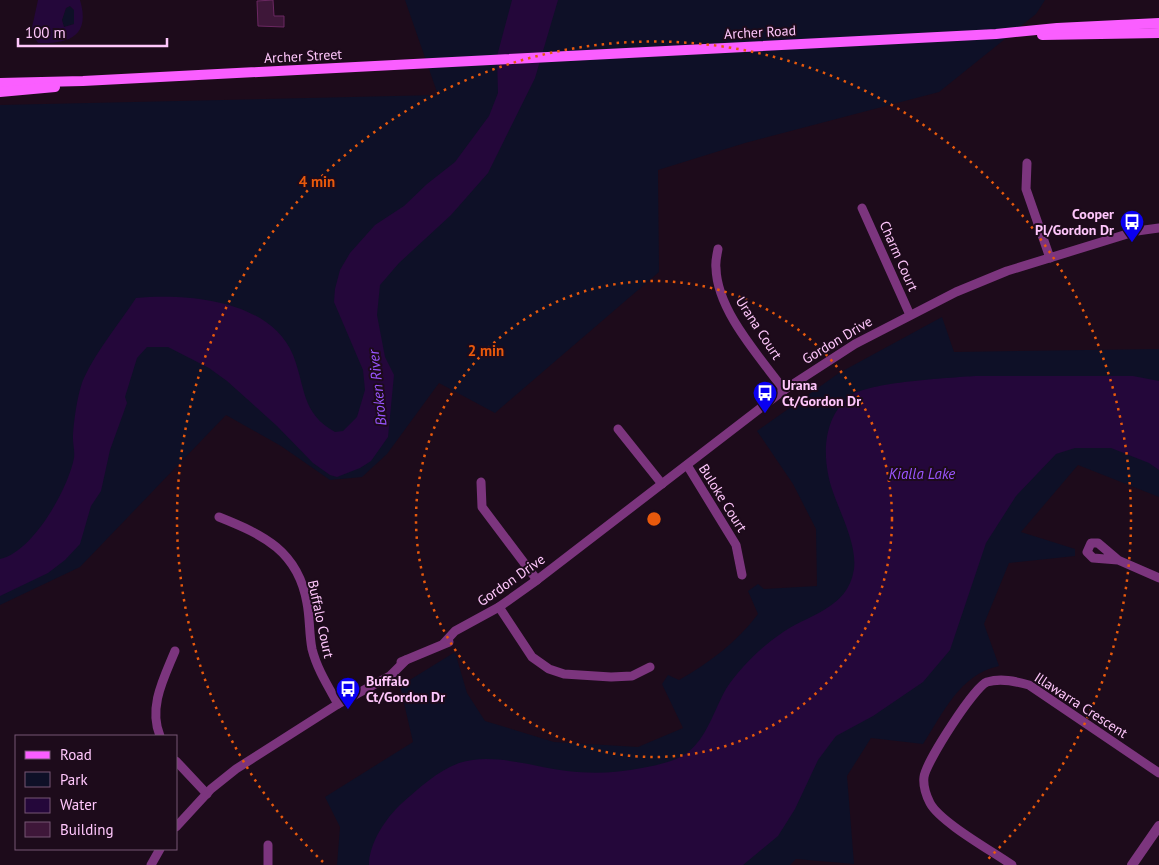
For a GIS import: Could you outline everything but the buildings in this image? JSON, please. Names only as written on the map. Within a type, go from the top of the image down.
[{"type":"main road","name":"Archer Road","points":[[525,58],[996,34],[1058,28],[1159,23]]},
{"type":"main road","name":"Archer Road","points":[[996,34],[1066,36],[1159,33]]},
{"type":"main road","name":"Archer Street","points":[[0,83],[83,81],[525,58]]},
{"type":"main road","name":"Archer Street","points":[[0,92],[60,86],[83,81]]},
{"type":"street","points":[[1027,163],[1026,188],[1050,258]]},
{"type":"street","name":"Charm Court","points":[[862,208],[910,316]]},
{"type":"street","name":"Gordon Drive","points":[[178,825],[207,794],[244,764],[338,704],[378,681],[396,663],[444,643],[456,631],[499,606],[537,580],[784,390],[848,349],[956,292],[999,274],[1137,231],[1159,228]]},
{"type":"street","name":"Urana Court","points":[[718,249],[716,268],[721,294],[732,317],[784,390]]},
{"type":"street","points":[[618,429],[662,484]]},
{"type":"street","name":"Buloke Court","points":[[687,465],[736,545],[742,575]]},
{"type":"street","points":[[481,482],[482,506],[537,580]]},
{"type":"street","name":"Buffalo Court","points":[[219,517],[272,542],[284,552],[294,567],[307,602],[312,647],[318,668],[338,704]]},
{"type":"street","points":[[1118,560],[1159,578]]},
{"type":"street","points":[[499,606],[532,657],[549,669],[564,674],[611,677],[632,676],[650,667]]},
{"type":"street","points":[[160,735],[156,728],[155,703],[174,651]]},
{"type":"street","name":"Illawarra Crescent","points":[[1012,865],[941,816],[930,804],[925,790],[924,777],[928,763],[973,693],[986,683],[1011,680],[1029,685],[1159,773]]},
{"type":"street","points":[[178,763],[207,794]]},
{"type":"street","points":[[1132,865],[1159,826]]},
{"type":"street","points":[[268,844],[268,865]]},
{"type":"street","points":[[151,865],[159,850]]},
{"type":"green space","points":[[405,0],[1045,0],[1036,14],[939,92],[745,143],[658,170],[659,272],[495,413],[439,383],[387,454],[362,477],[330,480],[281,446],[226,415],[80,567],[0,605],[0,105],[438,95]]},
{"type":"green space","points":[[70,6],[74,10],[74,24],[64,27],[62,20],[66,8]]},
{"type":"green space","name":"Kialla Lake","points":[[942,317],[954,352],[1159,349],[1159,497],[1078,465],[1021,532],[1075,549],[1075,556],[1009,563],[984,624],[999,666],[973,677],[963,686],[954,696],[923,744],[871,738],[847,776],[854,864],[796,859],[790,865],[337,865],[340,827],[325,797],[413,742],[400,686],[455,652],[467,693],[485,721],[554,742],[638,747],[683,728],[662,684],[668,675],[679,680],[712,659],[741,634],[758,614],[748,591],[758,584],[764,589],[817,586],[816,529],[793,484],[757,431],[839,373]]},
{"type":"water","points":[[38,0],[80,0],[83,13],[82,22],[74,36],[59,42],[38,43],[31,32]],"holes":[[[70,6],[74,10],[74,24],[64,27],[62,20],[66,8]]]},
{"type":"water","name":"Broken River","points":[[512,0],[558,0],[535,78],[488,173],[451,215],[399,263],[380,285],[377,315],[385,357],[394,375],[388,437],[371,461],[360,468],[337,477],[330,475],[313,463],[277,426],[227,381],[209,368],[168,347],[147,347],[137,358],[125,397],[127,403],[110,450],[101,491],[91,506],[80,544],[65,560],[48,573],[0,596],[0,559],[12,554],[25,545],[47,518],[57,502],[65,486],[74,458],[74,425],[82,383],[95,357],[136,298],[179,297],[202,299],[247,311],[266,322],[282,337],[293,355],[310,408],[324,425],[335,432],[343,431],[357,417],[365,390],[363,370],[334,302],[340,270],[350,253],[375,225],[404,206],[427,184],[455,162],[489,116],[498,93],[497,56]]},
{"type":"water","name":"Kialla Lake","points":[[975,376],[1133,376],[1159,381],[1159,470],[1149,463],[1111,448],[1075,448],[1056,454],[1016,496],[986,543],[950,650],[923,682],[873,716],[836,736],[818,760],[795,809],[778,836],[743,865],[369,865],[372,848],[379,831],[395,810],[428,781],[459,763],[485,759],[513,761],[567,771],[604,772],[633,770],[677,759],[687,753],[700,740],[726,689],[750,659],[779,635],[825,610],[844,594],[850,583],[854,569],[853,550],[848,530],[829,480],[826,454],[829,428],[840,405],[859,391],[873,387]]},
{"type":"place","name":"Cooper Pl/Gordon Dr","points":[[1132,243]]},
{"type":"place","name":"Urana Ct/Gordon Dr","points":[[765,414]]},
{"type":"place","name":"Buffalo Ct/Gordon Dr","points":[[348,710]]}]
